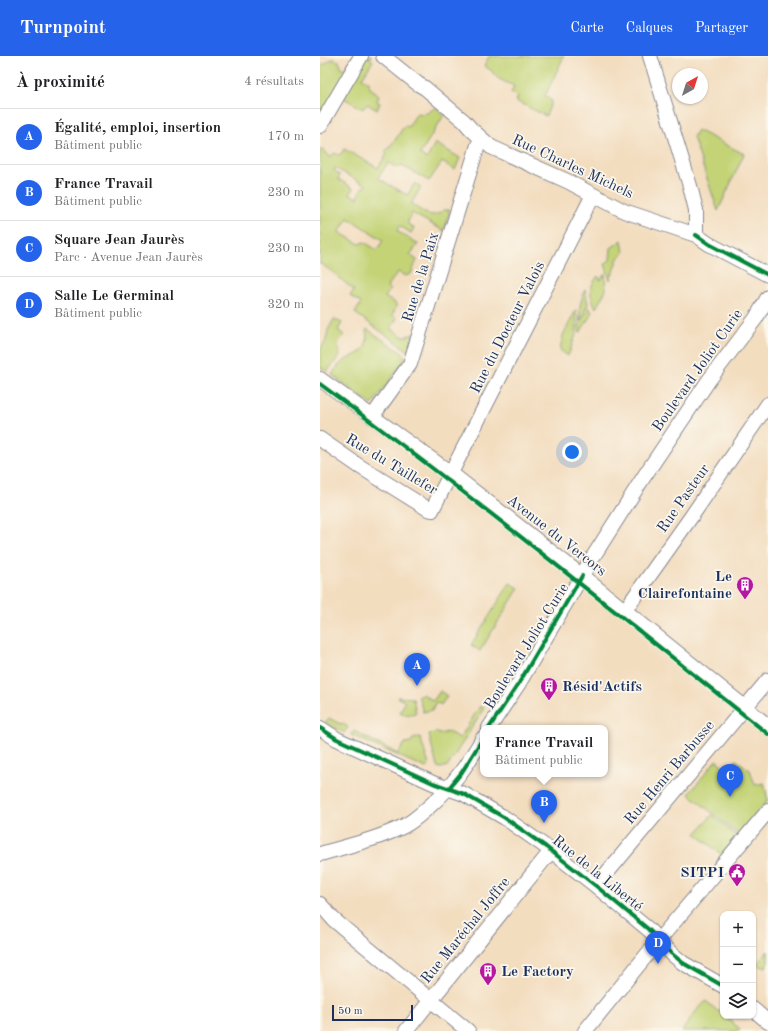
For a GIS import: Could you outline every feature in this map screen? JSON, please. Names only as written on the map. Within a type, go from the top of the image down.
[{"type":"street","points":[[320,126],[361,56]]},
{"type":"street","name":"Rue Charles Michels","points":[[383,56],[431,93],[464,121],[491,147],[567,182],[624,211],[696,235],[709,244],[768,275]]},
{"type":"street","points":[[650,56],[690,186],[696,210],[696,235]]},
{"type":"street","name":"Rue de la Paix","points":[[372,417],[410,364],[478,145],[482,139]]},
{"type":"street","name":"Rue du Docteur Valois","points":[[452,474],[593,195]]},
{"type":"street","name":"Boulevard Joliot Curie","points":[[491,725],[519,683],[582,576],[645,475],[713,375],[756,318],[768,297]]},
{"type":"street","name":"Avenue du Vercors","points":[[320,379],[372,417],[402,436],[452,474],[625,610],[768,726]]},
{"type":"street","name":"Rue Pasteur","points":[[625,610],[768,404]]},
{"type":"street","name":"Rue du Taillefer","points":[[320,439],[358,466],[428,509],[432,510],[452,474]]},
{"type":"street","name":"Rue Henri Barbusse","points":[[596,886],[768,680]]},
{"type":"street","name":"Rue de la Liberté","points":[[320,728],[337,739],[433,783],[464,794],[505,818],[596,886],[648,929],[666,950],[683,963],[720,984]]},
{"type":"street","points":[[320,854],[388,833],[403,827],[418,818],[449,788],[462,772],[480,743]]},
{"type":"street","points":[[585,1031],[658,941],[768,811]]},
{"type":"street","name":"Rue Maréchal Joffre","points":[[406,1031],[550,851]]},
{"type":"street","points":[[320,904],[334,920],[468,1031]]},
{"type":"street","points":[[756,1012],[768,1022]]},
{"type":"green space","points":[[353,56],[357,56],[325,110],[320,110],[320,63],[323,65],[332,59],[339,61],[342,69],[345,69]]},
{"type":"green space","points":[[365,56],[372,56],[370,59],[373,61],[362,78],[369,82],[369,87],[379,96],[377,101],[380,103],[377,110],[367,104],[363,109],[342,97]]},
{"type":"green space","points":[[489,56],[564,56],[545,96],[552,101],[546,116],[516,101],[518,96],[511,93],[514,86],[499,79],[492,71],[484,66]]},
{"type":"green space","points":[[435,107],[444,115],[420,154],[427,159],[435,143],[460,158],[455,170],[442,162],[429,181],[401,165],[398,168],[388,163],[378,178],[407,195],[415,183],[421,187],[411,204],[427,214],[435,215],[443,210],[450,210],[444,231],[412,213],[408,221],[408,224],[414,228],[411,233],[400,226],[397,231],[418,244],[410,255],[417,260],[411,274],[405,276],[398,272],[387,287],[390,290],[385,297],[396,304],[396,308],[392,315],[397,318],[391,328],[403,337],[414,334],[410,352],[355,313],[361,303],[350,296],[354,290],[330,270],[321,264],[320,265],[320,148],[331,157],[334,153],[340,155],[344,149],[378,168],[387,154],[385,152],[405,125],[408,127],[417,113],[425,114]],"holes":[[[335,168],[366,185],[364,188],[362,187],[358,198],[350,194],[353,188],[338,179],[340,175],[334,171]],[[348,218],[383,240],[377,250],[364,242],[359,244],[339,232]]]},
{"type":"green space","points":[[697,130],[744,154],[718,211],[693,137]]},
{"type":"green space","points":[[622,240],[624,253],[618,258],[610,280],[605,264],[610,260],[611,248]]},
{"type":"green space","points":[[605,274],[606,290],[596,308],[591,295],[592,284],[598,276],[600,280]]},
{"type":"green space","points":[[585,289],[588,304],[579,322],[580,305]]},
{"type":"green space","points":[[589,307],[592,313],[580,333],[579,325]]},
{"type":"green space","points":[[576,310],[577,332],[568,356],[560,350],[563,335]]},
{"type":"green space","points":[[334,319],[342,323],[338,330],[344,335],[338,343],[340,355],[327,372],[320,367],[320,350],[326,340],[328,330]]},
{"type":"green space","points":[[367,329],[401,352],[406,358],[372,405],[332,375],[339,365],[363,350],[366,345]]},
{"type":"green space","points":[[510,583],[519,588],[480,651],[471,645]]},
{"type":"green space","points":[[440,691],[447,696],[441,705],[436,702],[432,710],[423,712],[418,695],[423,694],[433,701]]},
{"type":"green space","points":[[397,697],[413,698],[416,713],[406,715],[400,712],[405,702]]},
{"type":"green space","points":[[480,706],[484,708],[448,766],[441,768],[437,767],[429,735],[436,732],[439,734],[448,732],[460,738]]},
{"type":"green space","points":[[329,718],[348,727],[344,733],[325,722]]},
{"type":"green space","points":[[354,731],[398,754],[405,743],[411,742],[413,739],[420,737],[429,765],[426,768],[351,735]]},
{"type":"green space","points":[[716,760],[728,770],[736,760],[750,770],[755,785],[764,783],[768,800],[739,835],[689,794]]},
{"type":"green space","points":[[712,815],[737,836],[722,855],[696,834]]},
{"type":"green space","points":[[768,951],[768,962],[766,967],[758,966],[757,964]]},
{"type":"green space","points":[[706,1001],[719,1012],[720,1011],[720,1019],[728,1019],[740,1029],[739,1031],[682,1031],[697,1010]]},
{"type":"cycle path","points":[[696,235],[709,244],[768,275]]},
{"type":"cycle path","points":[[320,384],[434,469],[768,734]]},
{"type":"cycle path","points":[[491,725],[519,683],[582,576]]},
{"type":"cycle path","points":[[320,728],[337,739],[433,783],[464,794],[505,818],[546,847],[596,886],[648,929],[672,954],[683,963],[720,984]]},
{"type":"cycle path","points":[[449,788],[462,772],[480,743]]},
{"type":"place","name":"Le Clairefontaine","points":[[745,600]]},
{"type":"place","name":"Égalité, emploi, insertion","points":[[417,686]]},
{"type":"place","name":"Résid'Actifs","points":[[549,701]]},
{"type":"place","name":"Square Jean Jaurès","points":[[730,797]]},
{"type":"place","name":"France Travail","points":[[544,823]]},
{"type":"place","name":"SITPI","points":[[737,887]]},
{"type":"place","name":"Salle Le Germinal","points":[[658,964]]},
{"type":"place","name":"Le Factory","points":[[488,986]]}]
